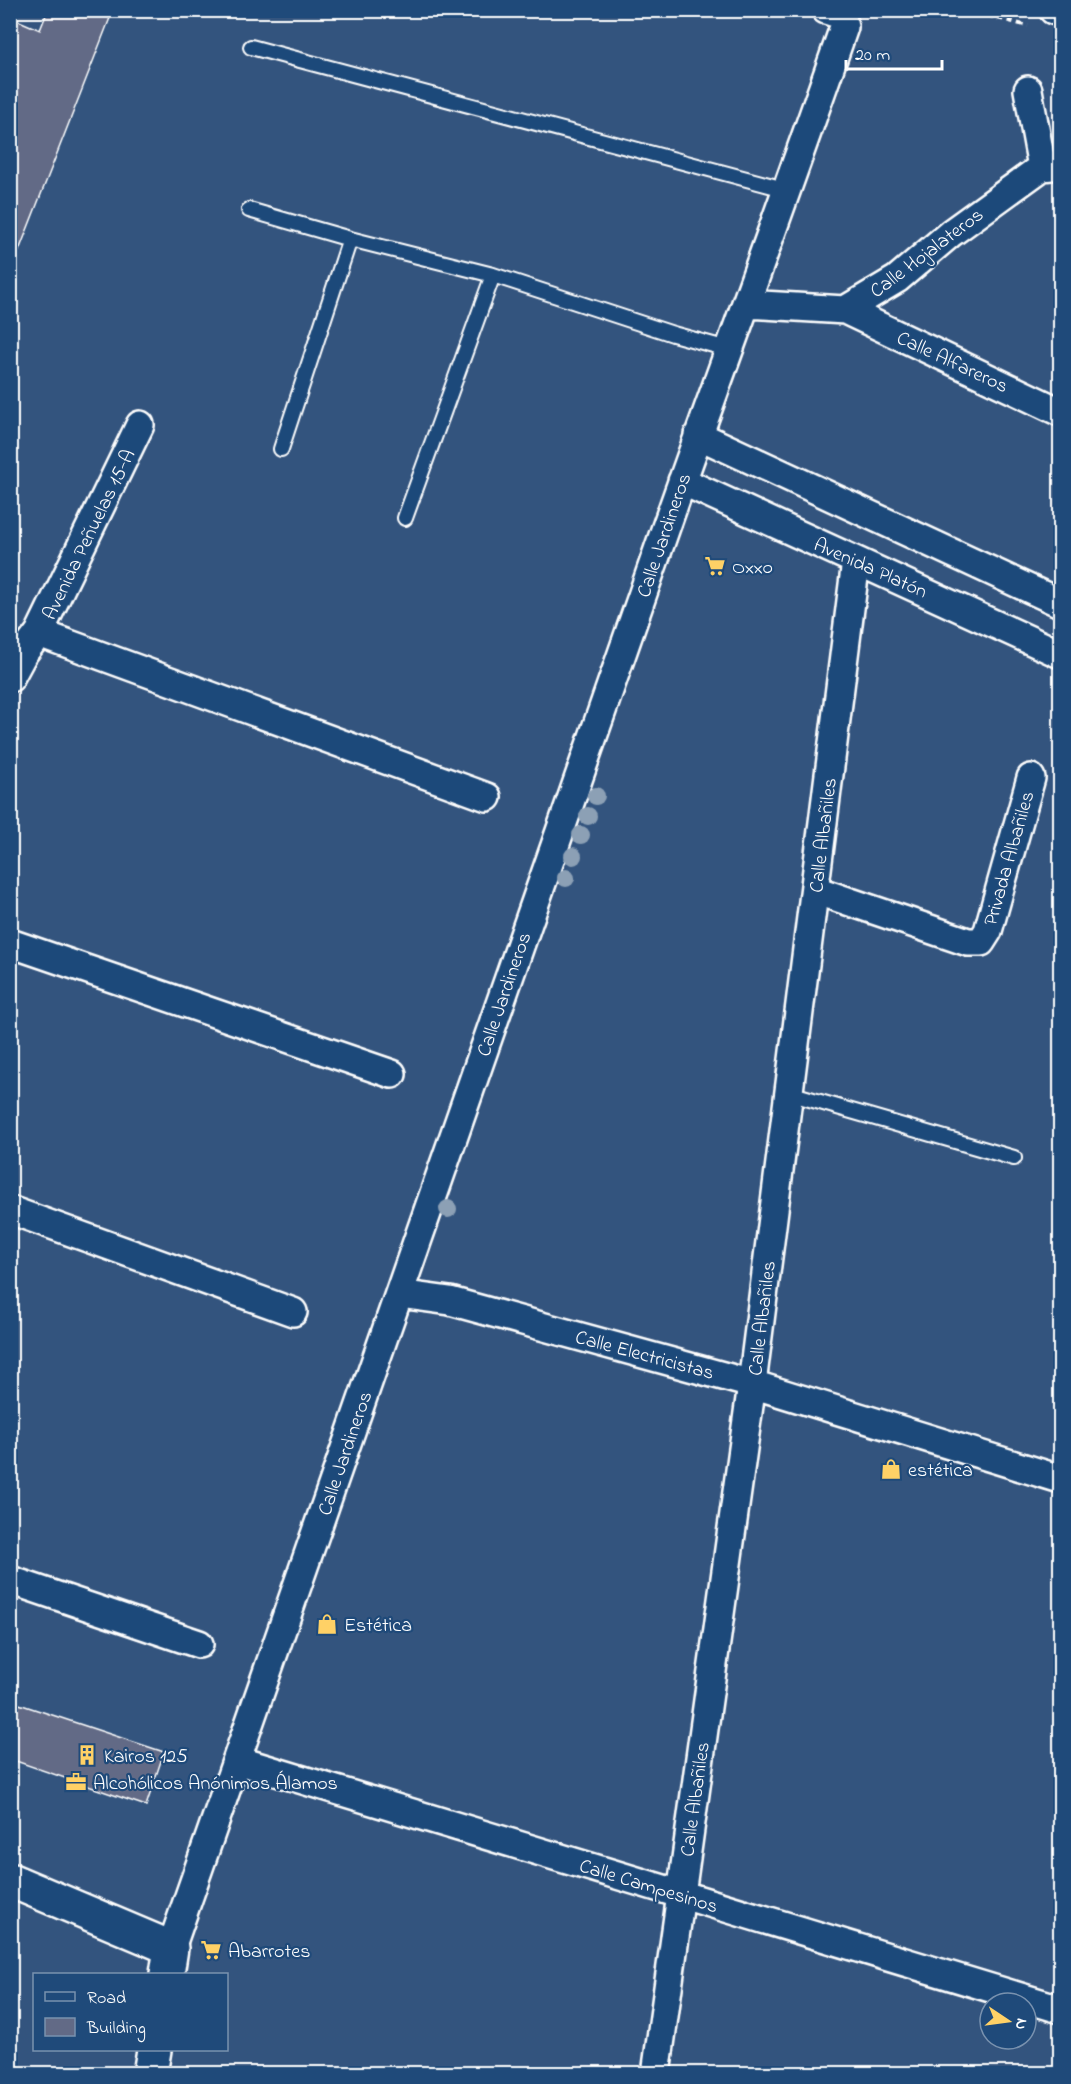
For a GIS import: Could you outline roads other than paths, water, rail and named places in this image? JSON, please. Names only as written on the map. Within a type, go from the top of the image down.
[{"type":"street","points":[[1053,10],[1060,12]]},
{"type":"street","name":"Calle Jardineros","points":[[169,1961],[728,349],[747,304],[844,27],[834,13]]},
{"type":"street","points":[[1028,90],[1051,166]]},
{"type":"street","name":"Calle Hojalateros","points":[[845,310],[897,279],[951,233],[1051,166]]},
{"type":"street","points":[[747,304],[845,310]]},
{"type":"street","name":"Calle Alfareros","points":[[845,310],[1060,412]]},
{"type":"street","name":"Avenida Peñuelas 15-A","points":[[12,674],[23,654],[39,633],[140,425]]},
{"type":"street","points":[[698,435],[1060,603]]},
{"type":"street","name":"Avenida Platón","points":[[682,481],[1060,654]]},
{"type":"street","name":"Calle Albañiles","points":[[656,2073],[752,1384],[856,561]]},
{"type":"street","points":[[39,633],[487,797]]},
{"type":"street","name":"Privada Albañiles","points":[[814,890],[968,942],[981,942],[988,931],[1031,778]]},
{"type":"street","points":[[10,943],[392,1074]]},
{"type":"street","points":[[10,1210],[293,1312]]},
{"type":"street","name":"Calle Electricistas","points":[[399,1294],[450,1301],[752,1384],[1060,1479]]},
{"type":"street","points":[[10,1580],[199,1644]]},
{"type":"street","name":"Calle Campesinos","points":[[237,1760],[1060,2009]]},
{"type":"street","points":[[10,1880],[169,1961]]},
{"type":"street","points":[[150,2073],[154,2051]]},
{"type":"lane","points":[[251,47],[788,190]]},
{"type":"lane","points":[[249,210],[350,239],[493,275],[673,334],[728,349]]},
{"type":"lane","points":[[281,449],[350,239]]},
{"type":"lane","points":[[405,518],[493,275]]},
{"type":"lane","points":[[789,1093],[1014,1158]]},
{"type":"place","name":"Oxxo","points":[[715,566]]},
{"type":"place","name":"estética","points":[[891,1469]]},
{"type":"place","name":"Estética","points":[[327,1624]]},
{"type":"place","name":"Kairos 125","points":[[87,1755]]},
{"type":"place","name":"Alcohólicos Anónimos Álamos","points":[[76,1782]]},
{"type":"place","name":"Abarrotes","points":[[211,1950]]}]
